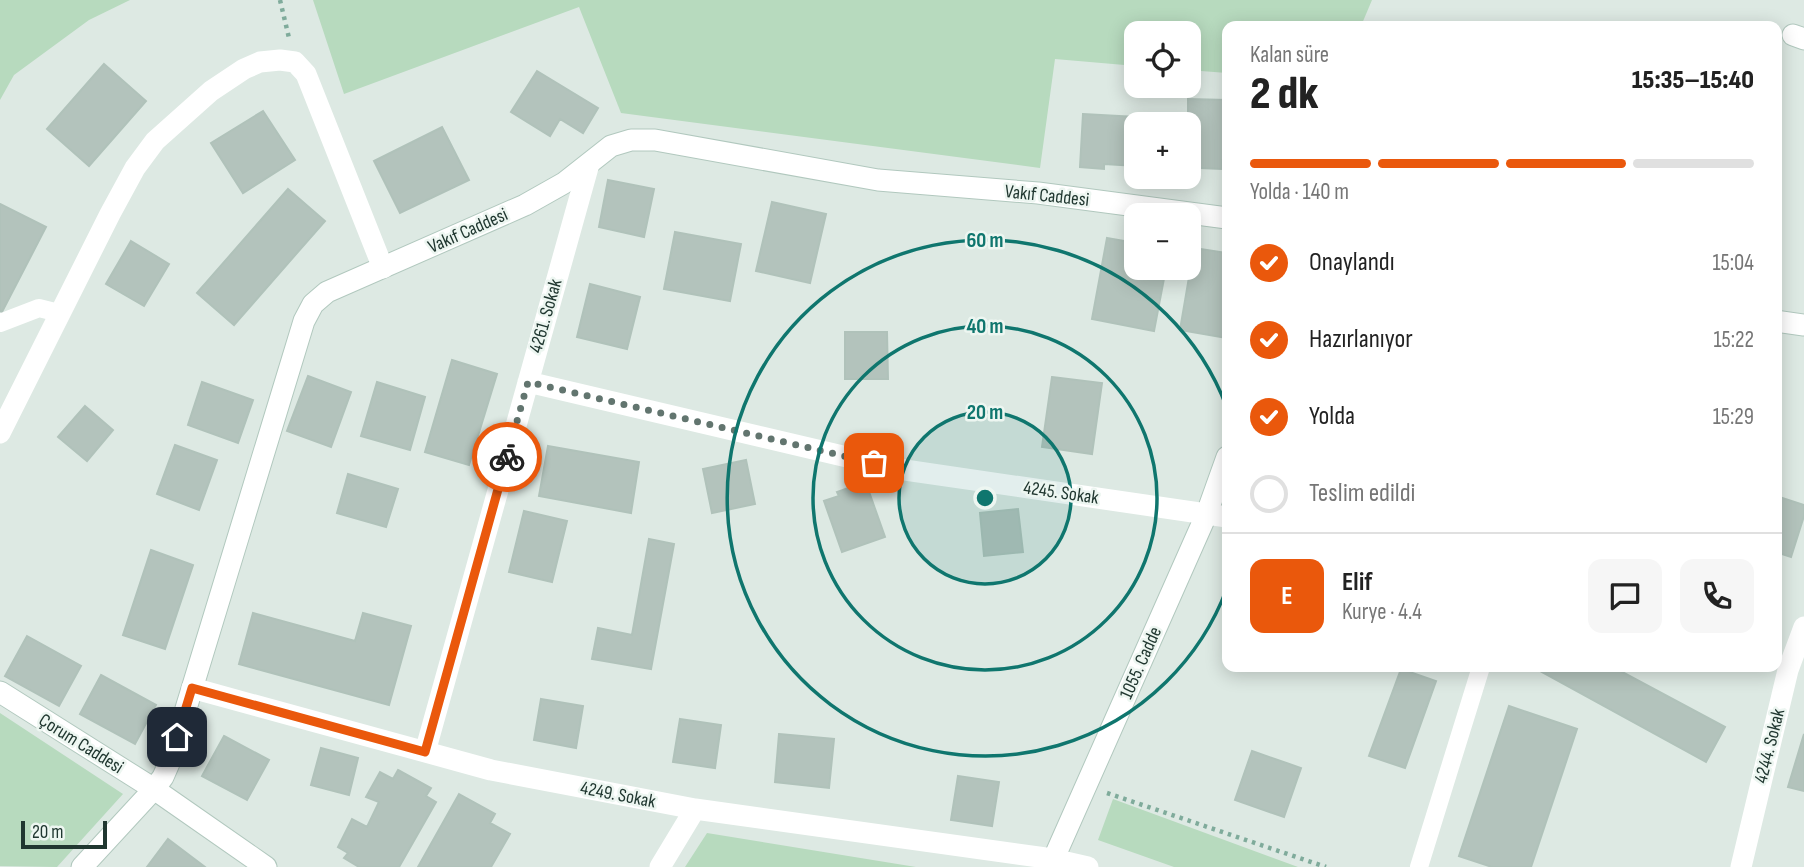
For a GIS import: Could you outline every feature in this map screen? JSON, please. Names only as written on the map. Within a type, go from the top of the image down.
[{"type":"street","points":[[0,433],[135,168],[155,141],[211,91],[244,69],[260,62],[295,62],[306,74],[383,268]]},
{"type":"street","name":"Vakıf Caddesi","points":[[82,867],[154,789],[170,761],[304,321],[313,304],[327,292],[526,205],[564,183],[611,146],[631,140],[655,140],[878,180],[1038,194],[1222,217]]},
{"type":"street","name":"4261. Sokak","points":[[425,752],[589,164]]},
{"type":"street","points":[[1782,322],[1804,326]]},
{"type":"street","name":"4245. Sokak","points":[[528,382],[898,468],[1217,515]]},
{"type":"street","name":"1055. Cadde","points":[[1051,863],[1217,515],[1222,486]]},
{"type":"street","name":"4244. Sokak","points":[[1782,668],[1804,627]]},
{"type":"street","name":"4244. Sokak","points":[[1741,867],[1781,672]]},
{"type":"street","name":"4249. Sokak","points":[[192,688],[492,770],[695,809],[1088,867]]},
{"type":"street","name":"Çorum Caddesi","points":[[0,692],[154,789],[266,867]]},
{"type":"street","points":[[660,867],[695,809]]},
{"type":"lane","points":[[0,323],[39,308],[59,313]]},
{"type":"lane","points":[[1419,867],[1479,672]]},
{"type":"path","points":[[280,0],[295,62]]},
{"type":"path","points":[[1086,786],[1326,867]]},
{"type":"green space","points":[[0,0],[130,0],[89,20],[14,75],[0,100]]},
{"type":"green space","points":[[313,0],[1372,0],[1363,21],[1222,21],[1222,73],[1201,71],[1201,21],[1124,21],[1124,65],[1055,59],[1040,168],[621,113],[579,7],[344,94]]},
{"type":"green space","points":[[0,713],[123,794],[57,867],[0,866]]},
{"type":"green space","points":[[1113,799],[1298,867],[1174,867],[1098,840]]},
{"type":"green space","points":[[707,833],[916,867],[685,867]]},
{"type":"building","points":[[104,64],[146,101],[89,166],[47,129]]},
{"type":"building","points":[[537,71],[598,108],[583,133],[560,119],[550,136],[511,112]]},
{"type":"building","points":[[1188,99],[1222,100],[1222,169],[1201,168],[1201,112],[1188,112]]},
{"type":"building","points":[[263,111],[295,160],[243,193],[211,143]]},
{"type":"building","points":[[1083,114],[1124,116],[1124,165],[1104,164],[1104,169],[1080,167]]},
{"type":"building","points":[[442,127],[469,180],[400,213],[374,161]]},
{"type":"building","points":[[608,180],[654,189],[644,237],[599,227]]},
{"type":"building","points":[[288,189],[325,221],[234,325],[197,293]]},
{"type":"building","points":[[772,202],[826,214],[810,283],[756,271]]},
{"type":"building","points":[[0,204],[46,227],[2,312],[0,311]]},
{"type":"building","points":[[675,232],[741,244],[730,301],[664,289]]},
{"type":"building","points":[[1107,238],[1124,241],[1124,280],[1164,280],[1154,331],[1092,319]]},
{"type":"building","points":[[131,241],[169,264],[144,306],[106,284]]},
{"type":"building","points":[[1201,249],[1222,252],[1222,337],[1180,330],[1189,280],[1201,280]]},
{"type":"building","points":[[590,284],[640,297],[627,349],[577,337]]},
{"type":"building","points":[[845,332],[887,332],[888,379],[845,379]]},
{"type":"building","points":[[452,360],[497,374],[469,465],[425,452]]},
{"type":"building","points":[[308,376],[351,392],[331,447],[287,431]]},
{"type":"building","points":[[1052,377],[1102,383],[1092,454],[1042,447]]},
{"type":"building","points":[[202,382],[253,400],[238,443],[188,425]]},
{"type":"building","points":[[377,382],[425,397],[410,450],[361,436]]},
{"type":"building","points":[[85,406],[113,430],[87,461],[58,437]]},
{"type":"building","points":[[175,445],[217,460],[199,510],[157,494]]},
{"type":"building","points":[[548,446],[639,462],[631,513],[539,496]]},
{"type":"building","points":[[746,460],[755,504],[712,513],[703,469]]},
{"type":"building","points":[[348,474],[398,489],[386,527],[337,513]]},
{"type":"building","points":[[867,486],[885,537],[842,552],[824,501],[839,496],[837,492],[851,487],[853,491]]},
{"type":"building","points":[[1782,498],[1804,505],[1804,516],[1791,557],[1782,554]]},
{"type":"building","points":[[1018,509],[1023,552],[984,556],[980,513]]},
{"type":"building","points":[[524,511],[567,521],[552,582],[509,572]]},
{"type":"building","points":[[649,539],[674,544],[651,669],[592,659],[598,628],[632,635]]},
{"type":"building","points":[[151,550],[193,565],[165,649],[123,635]]},
{"type":"building","points":[[253,613],[355,641],[363,613],[411,626],[389,705],[239,664]]},
{"type":"building","points":[[27,636],[81,666],[59,706],[5,676]]},
{"type":"building","points":[[1400,672],[1410,672],[1436,681],[1405,768],[1369,756]]},
{"type":"building","points":[[1542,672],[1622,672],[1725,727],[1706,762]]},
{"type":"building","points":[[101,675],[156,705],[135,744],[80,714]]},
{"type":"building","points":[[541,699],[583,706],[576,748],[534,740]]},
{"type":"building","points":[[1509,706],[1577,729],[1531,867],[1492,867],[1459,856]]},
{"type":"building","points":[[680,719],[721,725],[715,768],[673,762]]},
{"type":"building","points":[[779,734],[834,739],[829,788],[775,782]]},
{"type":"building","points":[[1804,734],[1804,791],[1788,787]]},
{"type":"building","points":[[224,736],[269,760],[247,800],[202,776]]},
{"type":"building","points":[[321,748],[358,758],[349,795],[311,785]]},
{"type":"building","points":[[1252,751],[1301,768],[1284,817],[1235,800]]},
{"type":"building","points":[[398,770],[431,788],[426,796],[436,802],[399,867],[359,867],[344,858],[348,853],[338,847],[352,819],[367,827],[379,802],[366,797],[380,772],[393,779]]},
{"type":"building","points":[[958,776],[999,782],[992,826],[951,820]]},
{"type":"building","points":[[459,794],[495,814],[490,823],[510,834],[491,867],[418,867]]},
{"type":"building","points":[[168,839],[205,867],[147,867]]},
{"type":"way so far","points":[[507,457],[528,382],[874,463]]},
{"type":"route","points":[[177,737],[192,688],[425,752],[507,457]]}]
